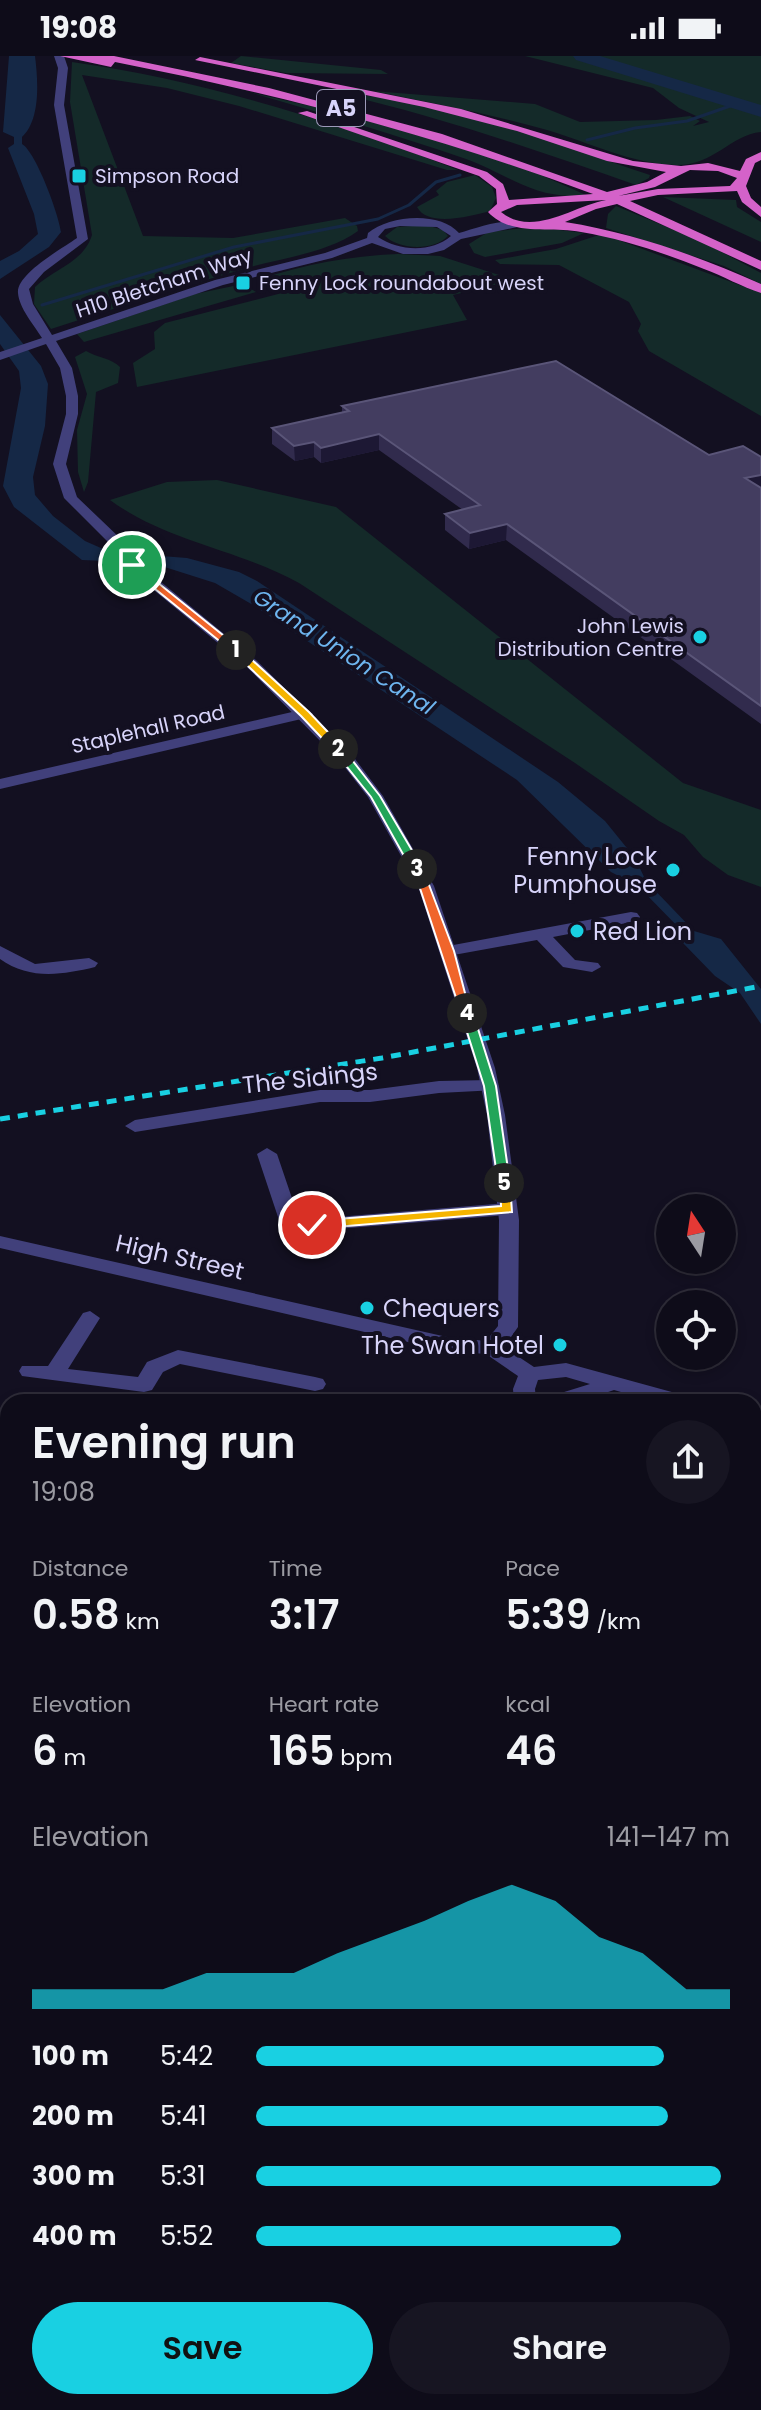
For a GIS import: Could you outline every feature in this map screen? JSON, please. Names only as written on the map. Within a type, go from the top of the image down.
[{"type":"highway","points":[[62,56],[98,59],[274,104],[463,166],[498,184],[504,193],[499,208],[505,221],[605,232],[701,262],[761,289]]},
{"type":"highway","name":"A5","points":[[142,56],[349,100],[538,156]]},
{"type":"highway","points":[[185,58],[418,102],[498,121],[633,166],[698,167],[734,156],[761,143]]},
{"type":"highway","name":"A5","points":[[98,59],[206,76],[342,108],[471,145],[578,182],[761,266]]},
{"type":"highway","points":[[743,189],[750,161],[761,155]]},
{"type":"highway","points":[[698,167],[720,168],[743,189],[761,213]]},
{"type":"highway","points":[[499,208],[594,197],[655,183],[684,169]]},
{"type":"highway","points":[[598,178],[669,206]]},
{"type":"highway","points":[[552,224],[592,206],[658,192],[743,189]]},
{"type":"street","points":[[62,56],[59,105],[83,239],[31,276],[23,286],[22,294],[66,369],[73,405],[60,457],[65,487],[73,500],[124,548],[132,565],[252,664],[346,758],[375,796],[426,886],[490,1086],[507,1209],[508,1327],[491,1348]]},
{"type":"street","points":[[434,224],[464,221],[499,208]]},
{"type":"street","points":[[434,224],[452,229],[457,237],[488,228],[522,225]]},
{"type":"street","name":"H10 Bletcham Way","points":[[0,356],[238,277],[340,252],[373,239],[375,231],[390,225],[434,224]]},
{"type":"street","name":"H10 Bletcham Way","points":[[340,252],[441,247],[457,237]]},
{"type":"street","points":[[373,239],[402,250]]},
{"type":"street","name":"Staplehall Road","points":[[0,784],[305,714]]},
{"type":"street","points":[[448,951],[631,917]]},
{"type":"street","points":[[542,934],[566,964],[578,970],[592,967]]},
{"type":"street","points":[[0,951],[19,967],[33,971],[89,963]]},
{"type":"street","name":"The Sidings","points":[[135,1126],[320,1096],[370,1096],[439,1087],[490,1086]]},
{"type":"street","points":[[267,1154],[288,1217],[312,1225],[507,1209]]},
{"type":"street","name":"High Street","points":[[0,1242],[447,1344],[491,1348],[530,1374]]},
{"type":"street","points":[[55,1372],[90,1318]]},
{"type":"street","points":[[30,1371],[55,1372],[141,1394],[155,1367],[178,1357],[315,1384]]},
{"type":"street","points":[[524,1394],[530,1374],[566,1370],[653,1394]]},
{"type":"street","points":[[580,1394],[614,1383]]},
{"type":"green space","points":[[241,56],[381,70],[388,74],[286,73],[231,63]]},
{"type":"green space","points":[[525,56],[761,56],[761,132],[740,138],[690,164],[660,164],[627,157],[526,124],[373,91],[535,104],[580,122],[690,116],[700,121],[693,126],[709,122],[679,108],[653,88]]},
{"type":"green space","points":[[72,62],[219,91],[317,119],[458,170],[447,170],[239,106],[167,88],[82,75],[143,236],[233,238],[345,218],[357,226],[358,231],[318,250],[222,275],[51,329],[34,304],[35,287],[75,259],[92,235],[70,102]]},
{"type":"green space","points":[[249,92],[363,118],[525,168],[586,195],[568,196],[537,190],[466,159]]},
{"type":"green space","points":[[341,94],[380,97],[458,113],[650,175],[636,185],[453,124]]},
{"type":"green space","points":[[475,175],[492,187],[496,198],[490,211],[440,219],[430,217],[417,207],[439,195],[436,191],[447,182]]},
{"type":"green space","points":[[663,197],[736,200],[737,207],[761,222],[761,242]]},
{"type":"green space","points":[[616,206],[701,241],[761,273],[761,284],[724,266],[606,228],[608,214]]},
{"type":"green space","points":[[426,225],[443,230],[448,236],[434,244],[416,247],[399,244],[385,236],[397,227]]},
{"type":"green space","points":[[535,227],[584,233],[562,243],[485,257],[474,253],[469,244],[488,232]]},
{"type":"green space","points":[[602,234],[761,293],[761,416],[649,351],[638,331],[641,324],[629,302],[559,265],[500,264],[495,260],[556,249]]},
{"type":"green space","points":[[398,254],[440,256],[515,280],[453,295],[467,320],[137,387],[133,363],[155,349],[154,332],[165,323],[282,293],[258,280],[276,274],[327,262]]},
{"type":"green space","points":[[243,284],[256,292],[84,342],[77,334],[195,294]]},
{"type":"green space","points":[[86,351],[120,367],[118,383],[96,392],[88,482],[84,492],[78,472],[77,430],[87,394],[75,357]]},
{"type":"green space","points":[[217,480],[336,507],[683,783],[761,810],[761,887],[728,875],[703,857],[684,835],[299,583],[276,571],[155,526],[110,500],[167,482]]},
{"type":"water","points":[[9,56],[35,56],[35,110],[22,137],[22,144],[40,171],[61,232],[49,247],[0,279],[0,261],[19,251],[38,234],[34,214],[8,148],[14,144],[14,137],[3,132]]},
{"type":"water","name":"Grand Union Canal","points":[[0,315],[41,366],[48,384],[45,426],[33,477],[35,495],[53,516],[85,541],[110,552],[187,558],[239,572],[257,581],[558,782],[605,821],[635,858],[646,881],[694,931],[721,939],[761,989],[761,1024],[740,993],[715,976],[682,942],[684,933],[638,886],[611,872],[517,780],[215,583],[152,563],[82,560],[14,507],[3,486],[21,388],[19,371],[0,344]]},
{"type":"building","name":"John Lewis Distribution Centre","points":[[556,361],[709,455],[743,446],[761,457],[761,475],[745,478],[761,488],[761,706],[507,524],[470,533],[445,514],[480,505],[379,434],[321,448],[314,442],[294,446],[272,428],[349,411],[342,406]]},
{"type":"waterway","points":[[582,56],[761,111]]},
{"type":"waterway","points":[[587,140],[635,128],[687,121],[736,104]]},
{"type":"waterway","points":[[42,305],[234,247],[378,219],[409,205],[436,182],[460,175]]},
{"type":"railway","points":[[0,1119],[382,1058],[761,986]]},
{"type":"place","name":"Simpson Road","points":[[79,176]]},
{"type":"place","name":"Fenny Lock roundabout west","points":[[243,283]]},
{"type":"place","name":"John Lewis Distribution Centre","points":[[700,637]]},
{"type":"place","name":"Fenny Lock Pumphouse","points":[[673,870]]},
{"type":"place","name":"Red Lion","points":[[577,931]]},
{"type":"place","name":"Chequers","points":[[367,1308]]},
{"type":"place","name":"The Swan Hotel","points":[[560,1345]]},
{"type":"route","points":[[132,565],[252,664],[305,714],[346,758],[375,796],[426,886],[486,1068],[496,1115],[507,1209],[312,1225]]}]
